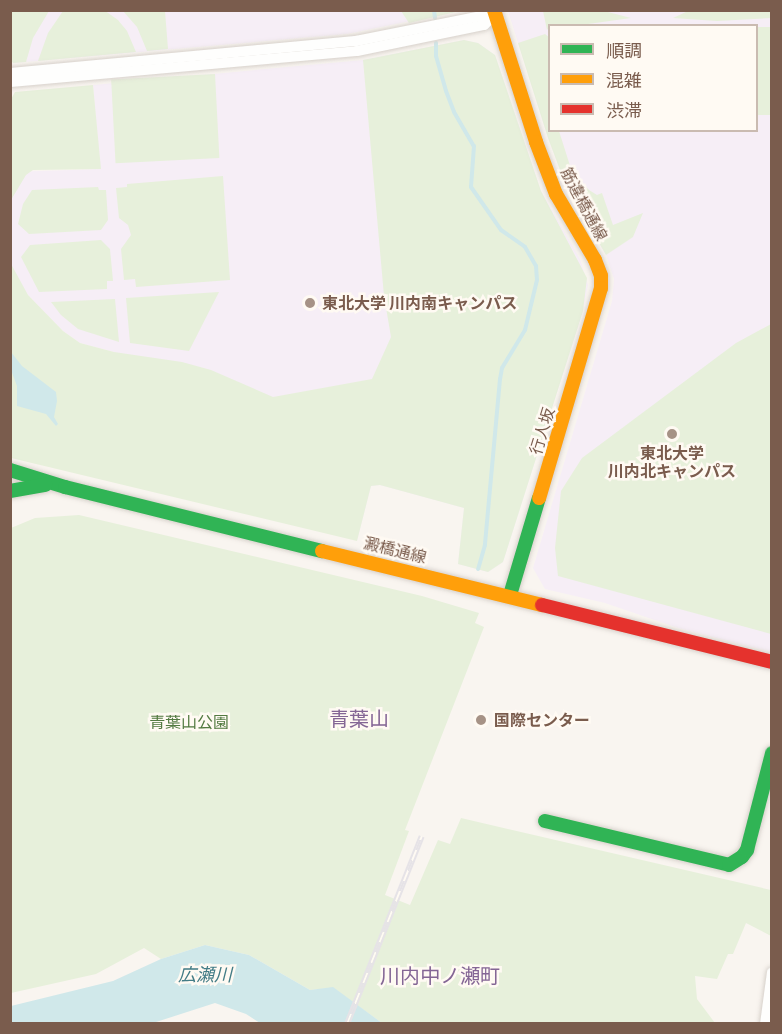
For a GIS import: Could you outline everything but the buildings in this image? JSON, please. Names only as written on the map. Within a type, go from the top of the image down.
[{"type":"street","points":[[10,73],[356,41],[495,13]]},
{"type":"street","points":[[10,82],[357,51],[484,26],[495,13]]},
{"type":"street","name":"筋違橋通線","points":[[495,13],[536,142],[556,194],[595,260],[601,276]]},
{"type":"street","name":"行人坂","points":[[510,595],[598,304],[601,276]]},
{"type":"street","name":"澱橋通線","points":[[10,470],[65,487],[510,595],[771,662]]},
{"type":"street","points":[[10,491],[33,485],[65,487]]},
{"type":"street","points":[[545,821],[729,865],[742,857],[747,850],[771,753]]},
{"type":"street","points":[[765,1023],[771,972]]},
{"type":"shaded area","points":[[11,11],[460,11],[347,34],[13,63]]},
{"type":"shaded area","name":"東北大学 川内北キャンパス","points":[[508,11],[771,11],[771,652],[678,628],[605,603],[545,589],[533,568],[612,301],[614,279],[606,255],[566,186],[548,138]]},
{"type":"shaded area","name":"東北大学 川内南キャンパス","points":[[464,40],[478,43],[495,55],[541,191],[580,259],[588,285],[583,311],[503,562],[488,572],[458,564],[464,508],[380,485],[371,486],[357,541],[114,352],[80,343],[63,331],[28,295],[17,277],[11,277],[10,172],[100,169],[93,85],[363,60]]},
{"type":"green space","points":[[11,10],[49,11],[33,38],[26,62],[13,63],[11,60]]},
{"type":"green space","points":[[104,10],[118,20],[127,31],[136,52],[38,61],[48,33],[63,11]]},
{"type":"green space","points":[[123,11],[165,11],[168,49],[147,51],[137,27]]},
{"type":"green space","points":[[401,11],[460,11],[409,23]]},
{"type":"green space","points":[[543,11],[604,11],[631,18],[588,24],[548,24],[547,30]]},
{"type":"green space","points":[[688,11],[771,11],[771,18],[717,21],[673,18]]},
{"type":"green space","points":[[758,27],[771,27],[771,115],[758,115]]},
{"type":"green space","points":[[545,34],[548,36],[548,132],[559,132],[572,172],[589,190],[597,195],[602,193],[613,225],[643,213],[633,237],[606,255],[566,186],[518,43]]},
{"type":"green space","points":[[464,40],[478,43],[495,55],[541,191],[587,278],[583,311],[503,562],[488,572],[458,564],[464,508],[380,485],[371,486],[357,541],[11,458],[10,262],[28,295],[63,331],[80,343],[114,352],[182,362],[211,370],[273,397],[372,379],[391,337],[384,296],[363,60]]},
{"type":"green space","points":[[215,74],[219,158],[116,163],[111,79]]},
{"type":"green space","points":[[93,85],[101,169],[33,170],[26,175],[11,200],[10,101],[15,92]]},
{"type":"green space","points":[[223,176],[230,280],[136,287],[135,279],[124,280],[121,249],[131,235],[128,225],[119,218],[116,188],[127,187],[127,184]]},
{"type":"green space","points":[[98,187],[99,190],[106,190],[108,220],[101,230],[29,234],[18,224],[23,204],[32,190]]},
{"type":"green space","points":[[101,240],[110,249],[113,281],[107,281],[107,289],[39,292],[21,257],[30,245]]},
{"type":"green space","points":[[219,292],[189,351],[130,343],[126,298]]},
{"type":"green space","points":[[115,299],[119,342],[78,329],[61,315],[51,302]]},
{"type":"green space","points":[[771,324],[771,634],[558,576],[555,548],[561,491],[582,458],[736,343]]},
{"type":"green space","name":"青葉山公園","points":[[79,515],[422,596],[479,613],[475,623],[484,627],[405,830],[409,831],[385,895],[410,905],[438,840],[450,844],[461,818],[771,890],[771,936],[746,923],[733,954],[728,954],[717,979],[695,976],[697,999],[715,1023],[382,1023],[333,988],[310,990],[249,955],[205,945],[161,959],[144,948],[96,974],[11,993],[11,528],[35,518]]},
{"type":"water","points":[[11,352],[22,366],[56,392],[54,417],[58,424],[56,426],[46,414],[17,406],[17,386],[11,370]]},
{"type":"water","name":"広瀬川","points":[[205,945],[249,955],[310,990],[333,987],[382,1023],[260,1023],[246,1014],[215,1003],[153,1023],[11,1023],[11,1006],[113,981],[161,959]]},
{"type":"waterway","points":[[434,10],[435,18]]},
{"type":"waterway","points":[[436,43],[436,56],[446,91],[454,112],[474,146],[471,187],[501,230],[525,247],[536,266],[537,280],[525,330],[502,368],[485,545],[478,569]]},
{"type":"railway","points":[[347,1024],[422,836]]},
{"type":"traffic: fast","points":[[10,470],[65,487],[322,551]]},
{"type":"traffic: fast","points":[[10,491],[45,485]]},
{"type":"traffic: fast","points":[[510,595],[539,498]]},
{"type":"traffic: fast","points":[[545,821],[729,865],[742,857],[747,850],[772,753]]},
{"type":"traffic: slow","points":[[494,10],[536,142],[556,194],[595,260],[601,276],[601,288],[539,498]]},
{"type":"traffic: slow","points":[[322,551],[542,605]]},
{"type":"traffic: jam","points":[[542,605],[772,662]]},
{"type":"place","name":"東北大学 川内南キャンパス","points":[[310,303]]},
{"type":"place","name":"東北大学 川内北キャンパス","points":[[672,434]]},
{"type":"place","name":"国際センター","points":[[481,720]]},
{"type":"district","name":"青葉山","points":[[359,719]]},
{"type":"district","name":"川内中ノ瀬町","points":[[440,976]]}]
